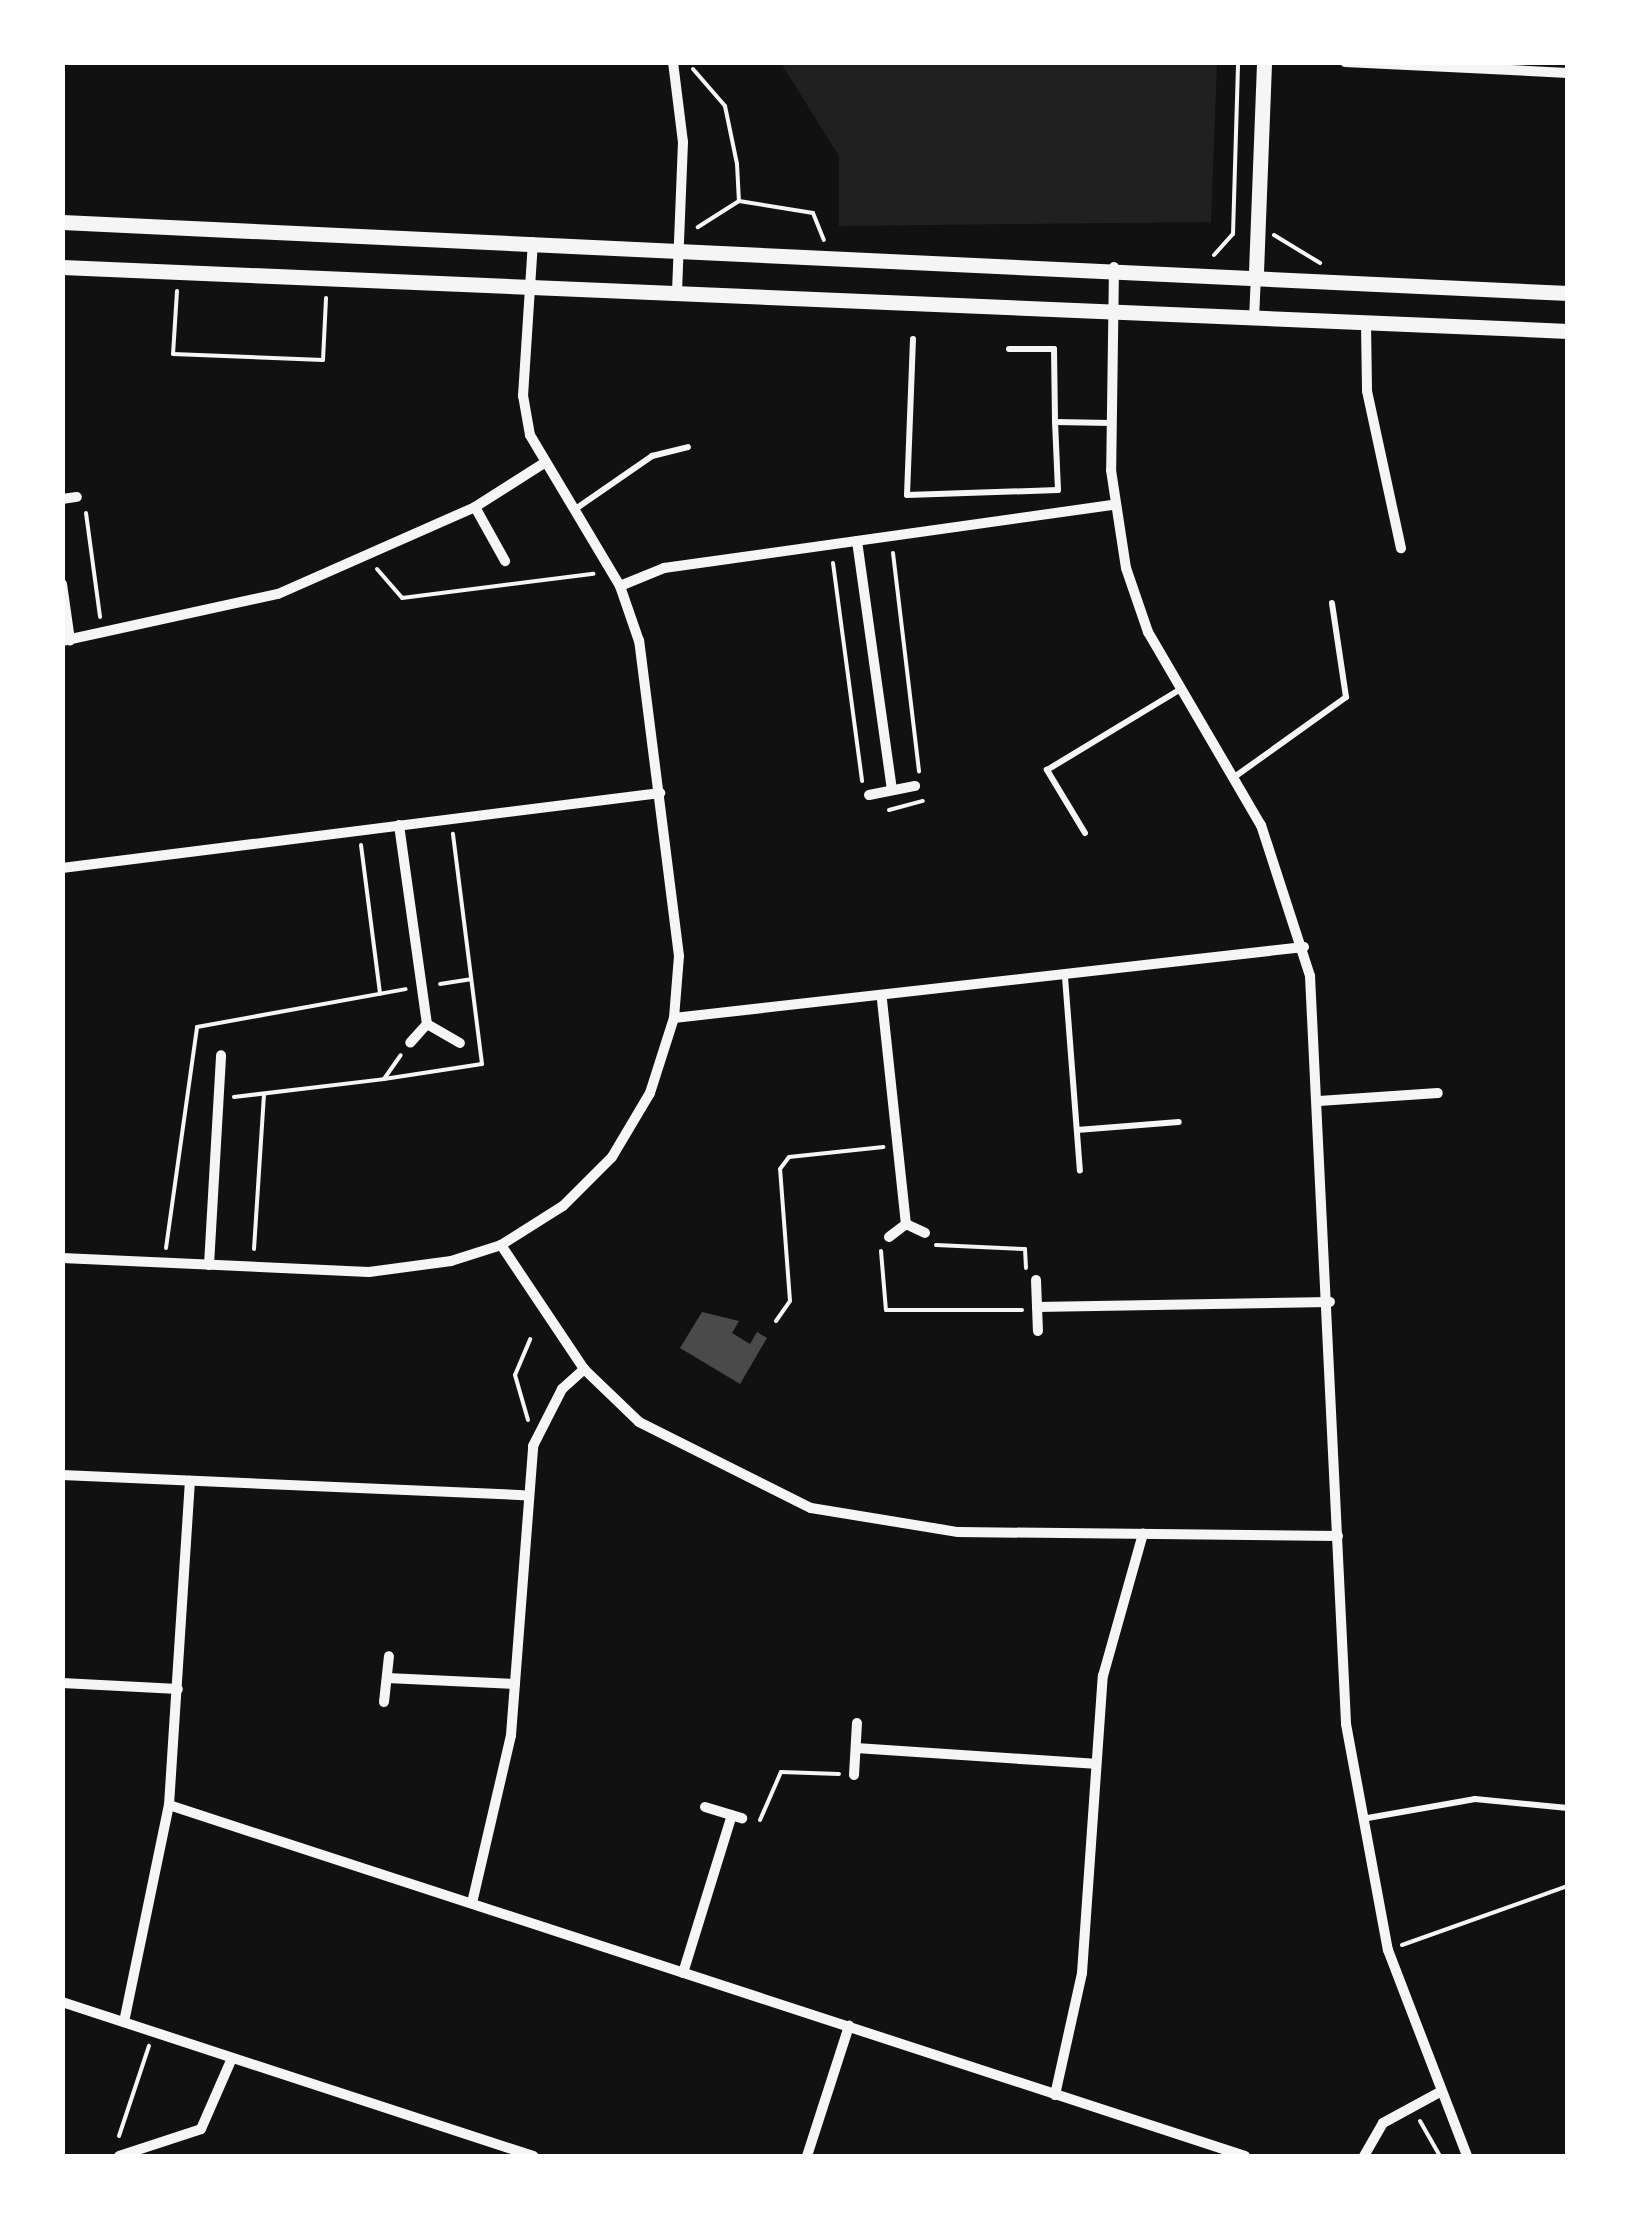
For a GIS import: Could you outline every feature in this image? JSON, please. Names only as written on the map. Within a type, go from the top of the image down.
[{"type":"street","points":[[1254,319],[1264,62]]},
{"type":"street","points":[[1345,62],[1487,65],[1568,72]]},
{"type":"street","points":[[673,63],[680,226],[676,294]]},
{"type":"street","points":[[62,222],[1256,272],[1568,293]]},
{"type":"street","points":[[62,1258],[422,1268],[501,1245],[563,1206],[612,1156],[650,1093],[674,1018],[679,956],[660,793],[639,641],[620,586],[544,462],[523,396],[533,242]]},
{"type":"street","points":[[62,267],[1568,331]]},
{"type":"street","points":[[1114,267],[1114,505],[1148,632],[1261,824],[1304,947],[1319,1101],[1338,1536],[1361,1820],[1388,1950],[1438,2094],[1467,2156]]},
{"type":"street","points":[[1366,325],[1367,391],[1402,548]]},
{"type":"street","points":[[62,584],[66,641],[224,611],[368,558],[475,507],[544,462]]},
{"type":"street","points":[[62,499],[77,497]]},
{"type":"street","points":[[620,586],[664,568],[1114,505]]},
{"type":"street","points":[[475,507],[505,561]]},
{"type":"street","points":[[856,540],[892,790]]},
{"type":"street","points":[[869,796],[915,786]]},
{"type":"street","points":[[62,868],[660,793]]},
{"type":"street","points":[[400,826],[427,1024],[410,1044]]},
{"type":"street","points":[[674,1018],[882,1000],[1304,947]]},
{"type":"street","points":[[882,1000],[906,1224]]},
{"type":"street","points":[[427,1024],[460,1043]]},
{"type":"street","points":[[209,1265],[221,1055]]},
{"type":"street","points":[[1319,1101],[1438,1092]]},
{"type":"street","points":[[906,1224],[925,1233]]},
{"type":"street","points":[[889,1237],[906,1224]]},
{"type":"street","points":[[501,1245],[584,1369],[663,1437],[812,1508],[907,1529],[1338,1536]]},
{"type":"street","points":[[1036,1280],[1038,1331]]},
{"type":"street","points":[[1037,1309],[1330,1302]]},
{"type":"street","points":[[472,1902],[515,1684],[524,1495],[536,1437],[584,1369]]},
{"type":"street","points":[[62,1475],[524,1495]]},
{"type":"street","points":[[124,2022],[169,1805],[190,1482]]},
{"type":"street","points":[[1054,2095],[1082,1973],[1094,1764],[1108,1648],[1143,1534]]},
{"type":"street","points":[[384,1702],[389,1656]]},
{"type":"street","points":[[387,1678],[515,1684]]},
{"type":"street","points":[[62,1683],[178,1689]]},
{"type":"street","points":[[854,1775],[857,1723]]},
{"type":"street","points":[[856,1748],[1094,1764]]},
{"type":"street","points":[[169,1805],[1245,2156]]},
{"type":"street","points":[[683,1973],[737,1817],[705,1807]]},
{"type":"street","points":[[62,2002],[533,2156]]},
{"type":"street","points":[[806,2156],[848,2026]]},
{"type":"street","points":[[116,2156],[200,2128],[232,2058]]},
{"type":"street","points":[[1364,2156],[1383,2123],[1438,2094]]},
{"type":"lane","points":[[913,339],[907,496],[1058,490],[1054,348],[1009,349]]},
{"type":"lane","points":[[1055,422],[1111,423]]},
{"type":"lane","points":[[574,510],[652,456],[688,447]]},
{"type":"lane","points":[[1232,779],[1346,697],[1332,603]]},
{"type":"lane","points":[[1085,833],[1046,770],[1179,690]]},
{"type":"lane","points":[[1065,977],[1080,1170]]},
{"type":"lane","points":[[1077,1130],[1178,1122]]},
{"type":"lane","points":[[1361,1820],[1475,1799],[1568,1808]]},
{"type":"path","points":[[1201,270],[1233,234],[1238,62]]},
{"type":"path","points":[[673,63],[692,68],[725,106],[739,200]]},
{"type":"path","points":[[680,226],[707,228],[710,212],[739,200],[813,214],[827,255]]},
{"type":"path","points":[[1233,234],[1286,236],[1323,264]]},
{"type":"path","points":[[178,272],[172,354],[323,360],[327,278]]},
{"type":"path","points":[[77,497],[102,636]]},
{"type":"path","points":[[368,558],[402,598],[612,572]]},
{"type":"path","points":[[217,1100],[482,1064],[452,819]]},
{"type":"path","points":[[359,831],[380,994]]},
{"type":"path","points":[[164,1262],[197,1027],[471,980]]},
{"type":"path","points":[[384,1078],[410,1044]]},
{"type":"path","points":[[253,1266],[264,1094]]},
{"type":"path","points":[[776,1322],[790,1301],[780,1169],[789,1157],[898,1145]]},
{"type":"path","points":[[925,1233],[941,1251],[1025,1249],[1027,1278],[1036,1280]]},
{"type":"path","points":[[889,1237],[880,1238],[886,1310],[1037,1309]]},
{"type":"path","points":[[530,1339],[515,1376],[536,1437]]},
{"type":"path","points":[[737,1817],[759,1821],[781,1772],[854,1775]]},
{"type":"path","points":[[1388,1950],[1568,1886]]},
{"type":"path","points":[[116,2156],[154,2032]]},
{"type":"path","points":[[1412,2106],[1440,2156]]},
{"type":"shaded area","points":[[781,63],[1217,63],[1211,222],[839,226],[839,156]]},
{"type":"building","points":[[702,1312],[739,1321],[732,1333],[750,1344],[757,1332],[767,1338],[740,1384],[680,1348]]}]
